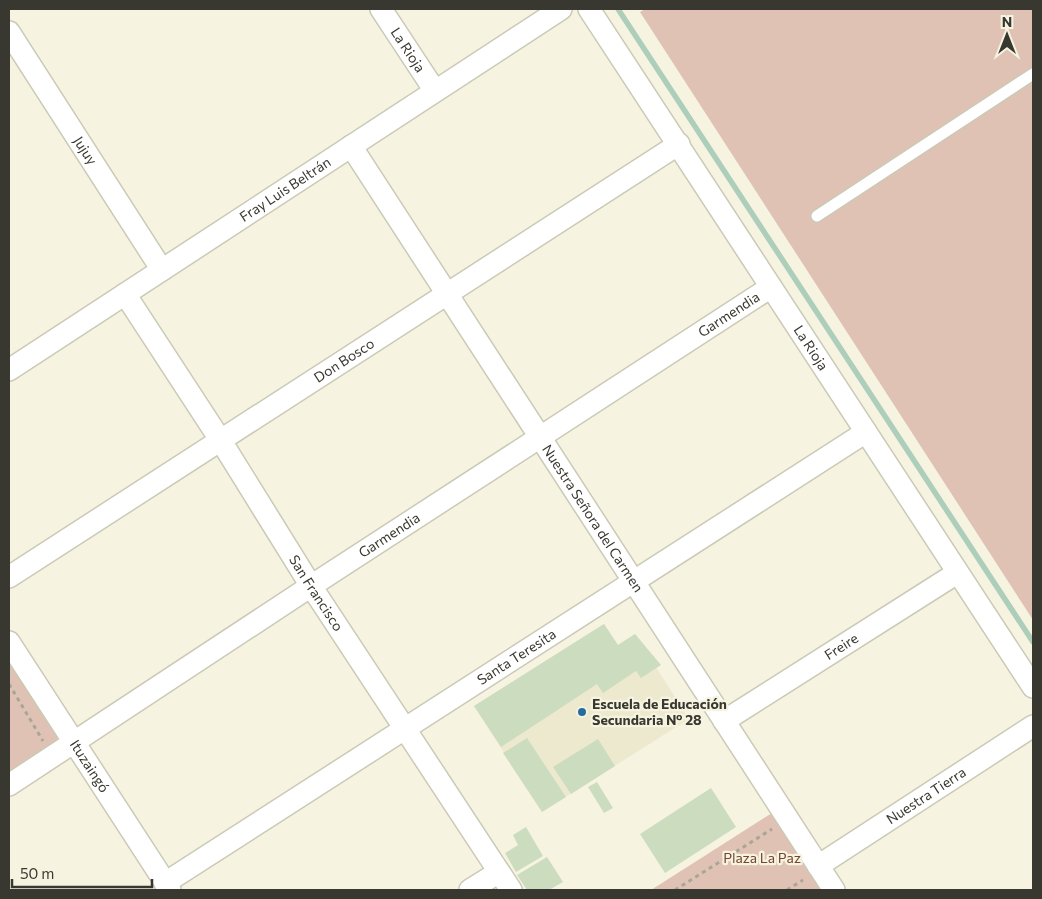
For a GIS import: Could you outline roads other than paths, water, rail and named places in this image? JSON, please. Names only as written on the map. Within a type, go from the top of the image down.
[{"type":"street","name":"La Rioja","points":[[381,9],[435,91]]},
{"type":"street","name":"Fray Luis Beltrán","points":[[9,370],[561,9]]},
{"type":"street","name":"La Rioja","points":[[589,9],[1033,687]]},
{"type":"street","name":"Jujuy","points":[[9,32],[162,270]]},
{"type":"street","name":"Don Bosco","points":[[9,577],[679,144]]},
{"type":"street","name":"Nuestra Señora del Carmen","points":[[352,146],[788,820],[810,873],[834,890]]},
{"type":"street","name":"Garmendia","points":[[9,785],[771,287]]},
{"type":"street","name":"San Francisco","points":[[125,294],[221,441],[311,586],[511,890]]},
{"type":"street","name":"Santa Teresita","points":[[167,886],[405,729],[866,432]]},
{"type":"street","name":"Freire","points":[[724,721],[957,573]]},
{"type":"street","name":"Ituzaingó","points":[[9,642],[167,886]]},
{"type":"street","name":"Nuestra Tierra","points":[[810,873],[1033,726]]},
{"type":"street","points":[[470,890],[499,872]]},
{"type":"lane","points":[[817,216],[1033,74]]},
{"type":"waterway","points":[[618,9],[1033,642]]},
{"type":"place","name":"Escuela de Educación Secundaria Nº 28","points":[[582,712]]},
{"type":"park label","name":"Plaza La Paz","points":[[762,858]]}]
